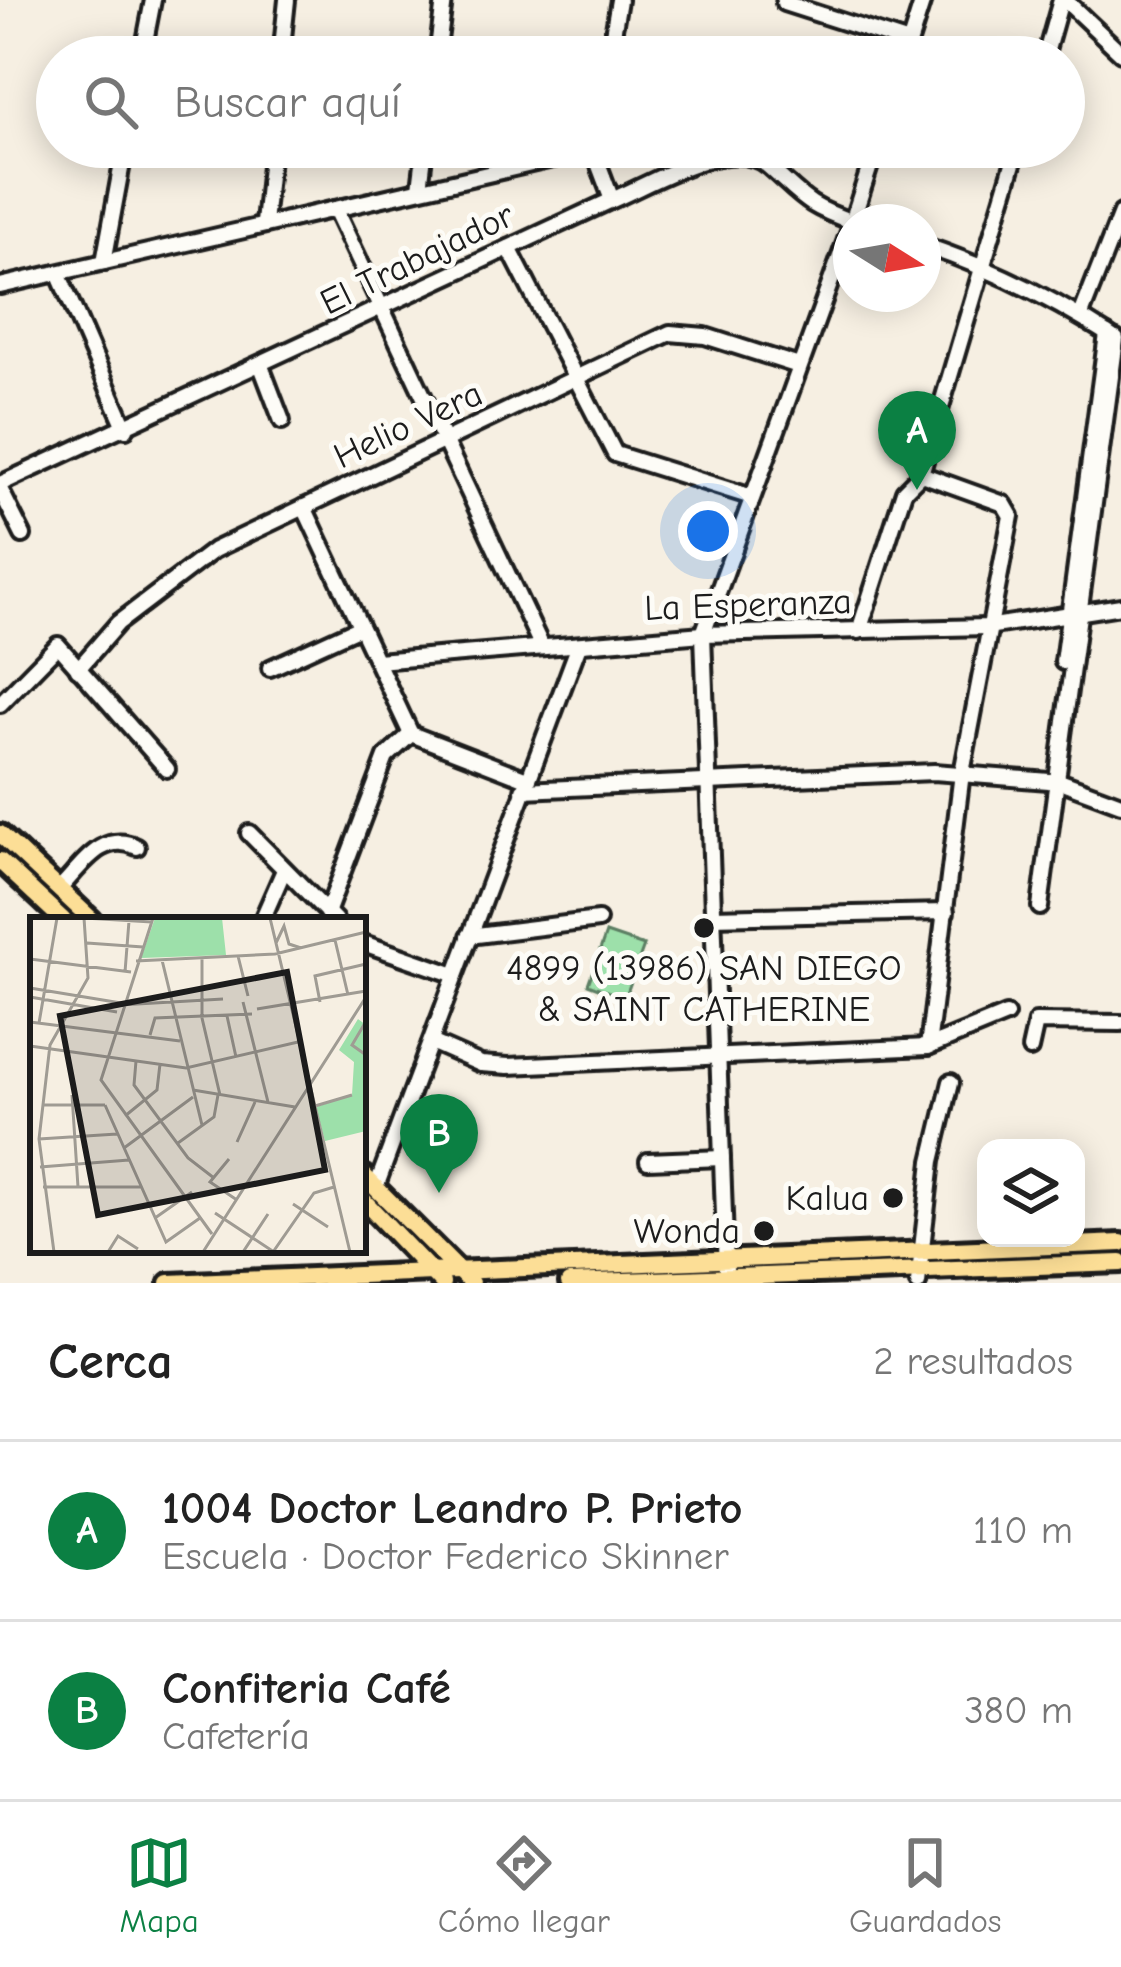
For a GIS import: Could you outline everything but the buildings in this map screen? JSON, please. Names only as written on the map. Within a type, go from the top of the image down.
[{"type":"main road","points":[[0,834],[89,917]]},
{"type":"main road","points":[[0,861],[60,917]]},
{"type":"main road","points":[[367,1188],[465,1276]]},
{"type":"main road","points":[[367,1188],[438,1277]]},
{"type":"main road","points":[[1085,1243],[1121,1243]]},
{"type":"main road","points":[[169,1283],[726,1266],[977,1245]]},
{"type":"main road","points":[[568,1283],[655,1281],[726,1266],[918,1278],[1121,1263]]},
{"type":"street","points":[[146,36],[153,0]]},
{"type":"street","points":[[283,36],[286,0]]},
{"type":"street","points":[[440,36],[444,0]]},
{"type":"street","points":[[613,36],[619,0]]},
{"type":"street","points":[[911,36],[923,0]]},
{"type":"street","points":[[1052,36],[1064,0],[1121,53]]},
{"type":"street","points":[[784,3],[870,36]]},
{"type":"street","points":[[104,262],[121,168]]},
{"type":"street","points":[[264,223],[270,168]]},
{"type":"street","points":[[420,188],[422,168]]},
{"type":"street","points":[[0,286],[508,168]]},
{"type":"street","points":[[599,168],[612,200]]},
{"type":"street","name":"El Trabajador","points":[[0,486],[612,200],[691,168]]},
{"type":"street","name":"El Trabajador","points":[[771,168],[803,202],[833,215]]},
{"type":"street","points":[[858,204],[869,168]]},
{"type":"street","points":[[860,631],[904,491],[921,474],[1012,168]]},
{"type":"street","points":[[335,209],[542,647]]},
{"type":"street","points":[[1081,315],[1121,213]]},
{"type":"street","points":[[509,248],[615,454],[752,497]]},
{"type":"street","points":[[941,251],[983,266],[1081,315],[1114,339],[1052,781],[1040,907]]},
{"type":"street","points":[[58,273],[126,429]]},
{"type":"street","points":[[726,1266],[703,634],[833,274]]},
{"type":"street","name":"Helio Vera","points":[[78,668],[118,623],[214,550],[670,333],[706,335],[799,366]]},
{"type":"street","points":[[261,366],[282,421]]},
{"type":"street","points":[[921,474],[1004,504],[1011,516],[962,773],[928,1047]]},
{"type":"street","points":[[0,486],[23,535]]},
{"type":"street","points":[[304,508],[411,734],[525,784],[962,773],[1052,781],[1121,804]]},
{"type":"street","name":"La Esperanza","points":[[377,662],[703,634],[987,627],[1121,606]]},
{"type":"street","points":[[270,668],[360,627]]},
{"type":"street","points":[[0,704],[58,645],[166,769]]},
{"type":"street","points":[[367,1188],[431,1042],[579,645]]},
{"type":"street","points":[[249,833],[331,916],[386,758],[411,734]]},
{"type":"street","points":[[59,889],[105,842],[121,839],[137,847]]},
{"type":"street","points":[[263,917],[284,870]]},
{"type":"street","points":[[712,917],[946,912]]},
{"type":"street","points":[[469,937],[598,920]]},
{"type":"street","points":[[366,944],[455,975]]},
{"type":"street","points":[[431,1042],[481,1064],[508,1066],[718,1057],[928,1047],[1006,1015]]},
{"type":"street","points":[[1030,1049],[1036,1022],[1121,1024]]},
{"type":"street","points":[[918,1278],[918,1250],[951,1082]]},
{"type":"street","points":[[648,1161],[722,1158]]},
{"type":"green space","points":[[606,933],[644,946],[625,998],[588,984]]},
{"type":"place","name":"1004 Doctor Leandro P. Prieto","points":[[917,490]]},
{"type":"place","name":"4899 (13986) SAN DIEGO & SAINT CATHERINE","points":[[704,928]]},
{"type":"place","name":"Confiteria Café","points":[[439,1193]]},
{"type":"place","name":"Kalua","points":[[893,1198]]},
{"type":"place","name":"Wonda","points":[[764,1231]]}]
